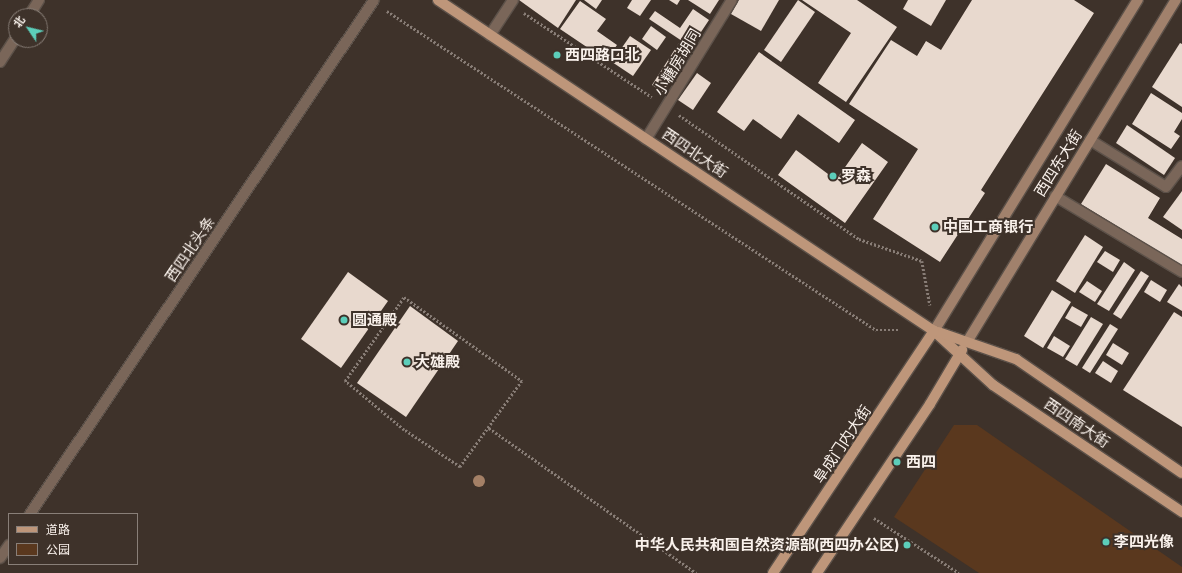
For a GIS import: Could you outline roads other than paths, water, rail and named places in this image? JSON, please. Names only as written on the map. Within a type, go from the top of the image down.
[{"type":"main road","name":"西四北大街","points":[[438,0],[934,331]]},
{"type":"main road","name":"西四东大街","points":[[934,331],[1138,0]]},
{"type":"main road","name":"西四东大街","points":[[967,342],[1176,0]]},
{"type":"main road","name":"西四南大街","points":[[934,331],[1016,360],[1182,473]]},
{"type":"main road","name":"西四南大街","points":[[934,331],[993,385],[1182,512]]},
{"type":"main road","name":"阜成门内大街","points":[[774,573],[934,331]]},
{"type":"main road","points":[[817,573],[930,404],[967,342]]},
{"type":"street","name":"小糖房胡同","points":[[646,139],[732,0]]},
{"type":"street","name":"西四北头条","points":[[31,513],[374,1]]},
{"type":"street","points":[[490,34],[512,2]]},
{"type":"street","points":[[0,62],[9,48]]},
{"type":"street","points":[[1090,140],[1166,187],[1182,166]]},
{"type":"street","points":[[1055,196],[1182,272]]},
{"type":"street","points":[[0,558],[8,546]]},
{"type":"place","name":"西四路口北","points":[[557,55]]},
{"type":"place","name":"罗森","points":[[833,176]]},
{"type":"place","name":"中国工商银行","points":[[935,227]]},
{"type":"place","name":"圆通殿","points":[[344,320]]},
{"type":"place","name":"大雄殿","points":[[407,362]]},
{"type":"place","name":"西四","points":[[897,462]]},
{"type":"place","name":"李四光像","points":[[1106,542]]},
{"type":"place","name":"中华人民共和国自然资源部(西四办公区)","points":[[907,545]]}]
